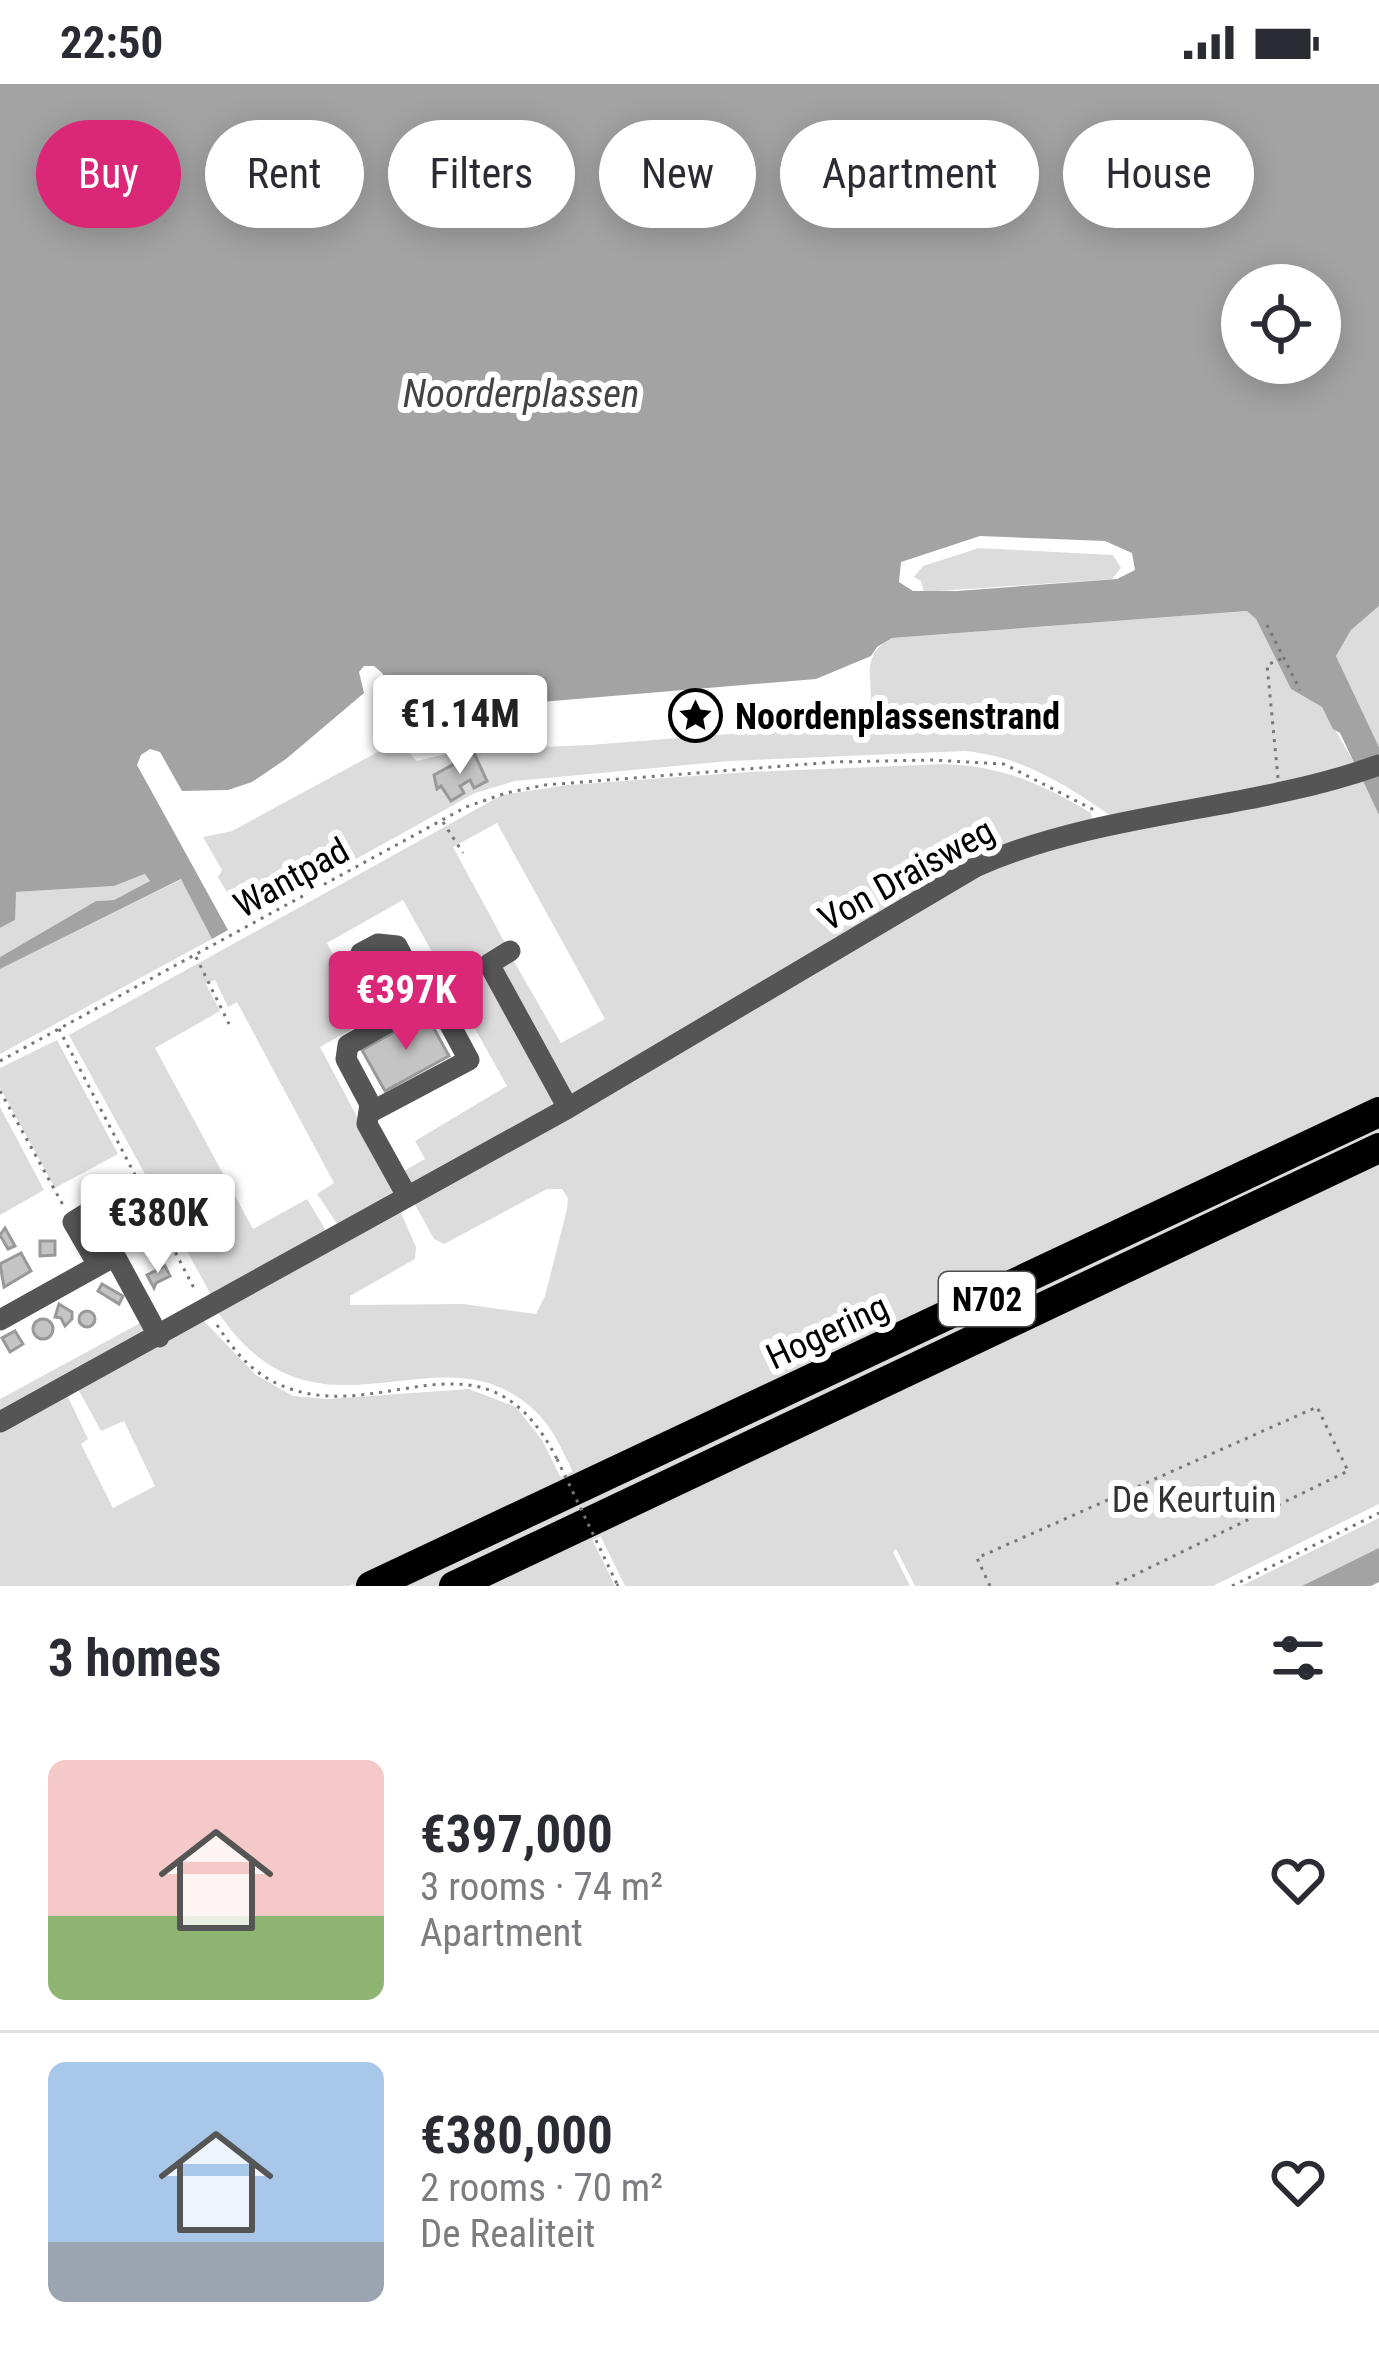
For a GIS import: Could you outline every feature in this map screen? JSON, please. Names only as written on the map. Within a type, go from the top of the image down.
[{"type":"highway","name":"Hogering","points":[[371,1586],[1379,1112]]},
{"type":"highway","name":"Hogering","points":[[454,1586],[1379,1148]]},
{"type":"street","name":"Von Draisweg","points":[[0,1422],[568,1108],[944,884],[1004,854],[1101,825],[1280,794],[1379,765]]},
{"type":"street","points":[[369,1113],[470,1060],[435,997],[416,982],[397,946],[378,944],[362,953],[357,970],[386,1024]]},
{"type":"street","points":[[510,951],[489,964],[568,1108]]},
{"type":"street","points":[[407,1196],[367,1124],[370,1104],[346,1059],[348,1045],[435,997]]},
{"type":"street","points":[[73,1222],[89,1212],[106,1261],[158,1337]]},
{"type":"street","points":[[0,1319],[106,1261]]},
{"type":"path","points":[[1267,625],[1300,690]]},
{"type":"path","points":[[1280,794],[1268,665],[1283,658]]},
{"type":"path","name":"Wantpad","points":[[0,1061],[442,820],[506,793],[545,785],[834,762],[932,760],[1004,764],[1094,811],[1101,825]]},
{"type":"path","points":[[442,820],[463,853]]},
{"type":"path","points":[[196,957],[230,1024]]},
{"type":"path","points":[[58,1029],[205,1310],[247,1364],[280,1385],[333,1395],[441,1384],[477,1386],[527,1412],[557,1460],[618,1585]]},
{"type":"path","points":[[0,1091],[73,1222]]},
{"type":"path","points":[[990,1586],[977,1558],[1317,1407],[1348,1471],[1112,1586]]},
{"type":"path","points":[[1232,1586],[1379,1513]]},
{"type":"green space","points":[[979,548],[1113,555],[1121,568],[1112,579],[924,592],[921,581],[914,577],[923,566]]},
{"type":"green space","points":[[1379,606],[1379,747],[1336,656],[1351,630]]},
{"type":"green space","points":[[1248,611],[1291,689],[1322,707],[1356,766],[1113,817],[1025,766],[965,751],[729,761],[515,781],[475,793],[244,921],[218,877],[222,870],[203,837],[232,831],[398,741],[417,761],[462,750],[855,724],[870,705],[872,659],[892,638]]},
{"type":"green space","points":[[945,764],[1021,778],[1091,813],[1092,821],[1066,828],[579,1097],[566,1094],[502,969],[512,958],[561,1043],[605,1019],[497,823],[453,847],[505,943],[481,958],[558,1102],[411,1185],[404,1171],[425,1159],[415,1141],[507,1086],[403,900],[327,943],[368,1020],[320,1047],[397,1192],[338,1225],[317,1194],[334,1183],[237,1002],[228,1007],[215,980],[206,984],[220,1011],[155,1048],[253,1229],[307,1199],[327,1232],[211,1295],[69,1035],[502,795],[568,785],[748,772]]},
{"type":"green space","points":[[1362,780],[1379,815],[1379,1101],[577,1480],[546,1423],[502,1389],[463,1378],[338,1385],[296,1378],[255,1354],[216,1309],[398,1206],[416,1247],[415,1259],[350,1296],[350,1305],[463,1304],[536,1314],[567,1209],[568,1198],[562,1189],[547,1189],[444,1244],[434,1239],[412,1199],[1006,858]]},
{"type":"green space","points":[[146,874],[150,882],[114,900],[96,901],[0,957],[0,928],[15,920],[15,892],[114,886]]},
{"type":"green space","points":[[182,879],[212,939],[0,1054],[0,969]]},
{"type":"green space","points":[[57,1040],[118,1154],[55,1188],[0,1088],[0,1068]]},
{"type":"green space","points":[[0,1107],[44,1190],[0,1215]]},
{"type":"green space","points":[[1379,1124],[1379,1141],[436,1586],[395,1586]]},
{"type":"green space","name":"De Keurtuin","points":[[1379,1167],[1379,1504],[1213,1586],[915,1586],[896,1549],[893,1552],[910,1586],[625,1586],[598,1531]]},
{"type":"green space","points":[[203,1320],[256,1375],[293,1396],[328,1399],[469,1389],[516,1407],[542,1440],[565,1486],[349,1586],[0,1586],[0,1429],[66,1393],[88,1439],[81,1444],[113,1508],[155,1486],[124,1421],[101,1431],[77,1387]]},
{"type":"green space","points":[[144,1321],[150,1333],[0,1415],[0,1399]]},
{"type":"green space","points":[[1379,1518],[1379,1549],[1305,1586],[1241,1586]]},
{"type":"green space","points":[[588,1531],[615,1586],[470,1586]]},
{"type":"water","name":"Noorderplassen","points":[[0,84],[1379,84],[1379,606],[1351,630],[1336,656],[1379,747],[1379,815],[1340,733],[1322,707],[1291,689],[1256,619],[1247,611],[892,638],[871,656],[816,679],[469,708],[410,723],[382,673],[374,666],[364,666],[359,672],[364,693],[252,782],[228,790],[182,791],[160,752],[150,749],[141,755],[137,765],[228,930],[212,939],[181,879],[0,969],[0,957],[96,901],[114,900],[150,881],[145,874],[114,886],[16,892],[15,920],[0,928]],"holes":[[[980,536],[1105,541],[1132,553],[1135,570],[1117,579],[957,591],[913,591],[899,582],[901,562]]]},
{"type":"water","points":[[1379,1548],[1379,1582],[1371,1586],[1302,1586]]},
{"type":"building","points":[[474,753],[487,781],[474,788],[470,780],[460,786],[464,793],[451,801],[441,786],[437,789],[434,775]]},
{"type":"building","points":[[426,1014],[449,1056],[385,1091],[362,1050]]},
{"type":"building","points":[[93,1179],[126,1192],[121,1205],[88,1192]]},
{"type":"building","points":[[138,1224],[149,1233],[134,1241],[133,1227]]},
{"type":"building","points":[[5,1228],[15,1246],[8,1249],[0,1235]]},
{"type":"building","points":[[40,1241],[55,1241],[55,1255],[40,1256]]},
{"type":"building","points":[[21,1253],[31,1271],[4,1287],[0,1264]]},
{"type":"building","points":[[165,1266],[170,1276],[154,1288],[147,1275]]},
{"type":"building","points":[[102,1284],[123,1296],[119,1304],[98,1291]]},
{"type":"building","points":[[59,1304],[72,1312],[65,1326],[55,1317]]},
{"type":"building","points":[[87,1311],[95,1319],[87,1327],[79,1319]]},
{"type":"building","points":[[43,1319],[53,1329],[43,1339],[33,1329]]},
{"type":"building","points":[[15,1331],[23,1344],[10,1352],[2,1338]]},
{"type":"place","name":"Noordenplassenstrand","points":[[696,716]]}]
